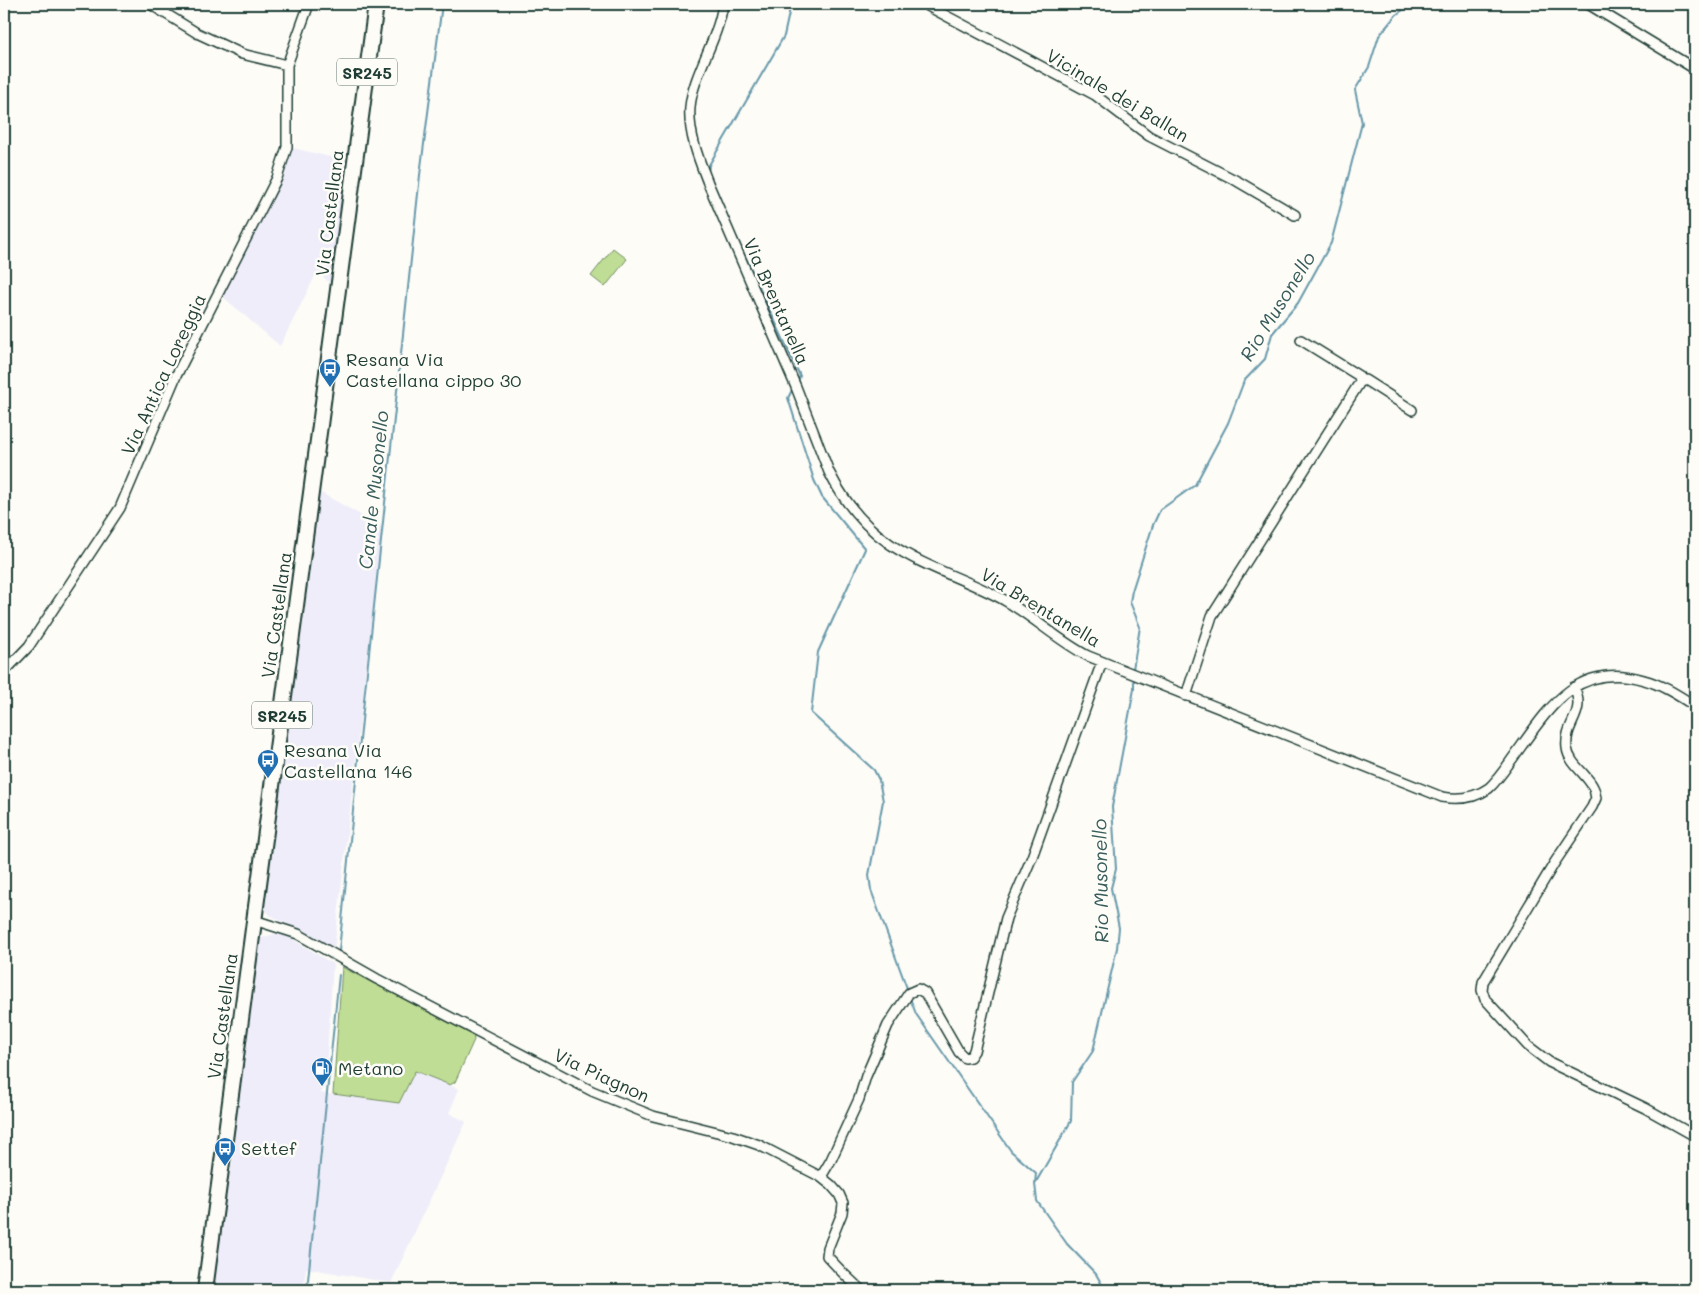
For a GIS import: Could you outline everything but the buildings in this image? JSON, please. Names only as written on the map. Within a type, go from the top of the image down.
[{"type":"main road","name":"Via Castellana","points":[[205,1290],[376,4]]},
{"type":"street","points":[[150,4],[197,32],[242,54],[287,65]]},
{"type":"street","name":"Via Antica Loreggia","points":[[4,672],[29,646],[120,508],[176,376],[277,178],[287,147],[287,65],[309,4]]},
{"type":"street","name":"Via Brentanella","points":[[723,4],[718,27],[692,98],[690,119],[694,141],[708,183],[796,387],[820,452],[836,485],[862,519],[891,544],[1001,598],[1070,646],[1102,662],[1442,797],[1457,798],[1474,795],[1494,783],[1547,712],[1563,694],[1591,680],[1623,676],[1638,678],[1658,685],[1695,706]]},
{"type":"street","name":"Vicinale dei Ballan","points":[[924,4],[1094,95],[1149,136],[1237,181],[1295,215]]},
{"type":"street","points":[[1588,4],[1695,69]]},
{"type":"street","points":[[1301,340],[1359,376],[1360,382]]},
{"type":"street","points":[[1186,696],[1212,616],[1360,382],[1365,380],[1412,410]]},
{"type":"street","points":[[821,1178],[859,1099],[866,1076],[888,1025],[909,993],[918,988],[925,993],[959,1052],[965,1058],[970,1057],[974,1051],[1006,918],[1032,857],[1102,662]]},
{"type":"street","points":[[1574,687],[1577,694],[1578,708],[1569,731],[1567,749],[1571,759],[1594,788],[1596,798],[1508,939],[1484,982],[1482,990],[1485,999],[1528,1046],[1549,1062],[1645,1108],[1695,1136]]},
{"type":"street","name":"Via Piagnon","points":[[254,920],[298,934],[386,983],[592,1091],[652,1116],[733,1136],[759,1145],[821,1178],[839,1194],[843,1203],[842,1213],[828,1248],[827,1256],[861,1290]]},
{"type":"shaded area","points":[[293,148],[347,161],[330,283],[317,272],[280,346],[222,296]]},
{"type":"shaded area","points":[[316,490],[382,527],[334,951],[270,915],[262,905]]},
{"type":"shaded area","points":[[281,932],[333,964],[325,1085],[321,1093],[398,1103],[415,1071],[459,1089],[449,1113],[466,1122],[391,1283],[306,1268],[303,1290],[210,1290],[258,939]]},
{"type":"green space","points":[[613,248],[627,259],[605,287],[591,276]]},
{"type":"green space","points":[[342,967],[473,1035],[474,1040],[455,1082],[450,1085],[415,1071],[399,1103],[333,1094]]},
{"type":"waterway","name":"Canale Musonello","points":[[339,951],[420,175],[442,4]]},
{"type":"waterway","points":[[708,173],[709,165],[784,36],[791,4]]},
{"type":"waterway","name":"Rio Musonello","points":[[1133,669],[1140,627],[1130,602],[1153,525],[1160,510],[1195,485],[1228,423],[1244,381],[1265,359],[1272,334],[1298,303],[1331,243],[1362,123],[1355,90],[1369,67],[1379,36],[1396,15],[1411,4]]},
{"type":"waterway","points":[[736,236],[800,376],[798,382]]},
{"type":"waterway","points":[[793,388],[788,398],[814,480],[822,497],[865,549],[818,652],[811,713],[874,770],[879,780],[883,801],[869,875],[871,890],[908,991]]},
{"type":"waterway","name":"Rio Musonello","points":[[1036,1182],[1071,1121],[1072,1082],[1093,1051],[1117,948],[1119,928],[1111,888],[1116,869],[1112,807],[1134,689],[1134,680]]},
{"type":"waterway","name":"Canale Musonello","points":[[307,1290],[339,975]]},
{"type":"waterway","points":[[910,998],[916,1014],[1011,1151],[1036,1173],[1037,1201],[1067,1244],[1096,1274],[1105,1290]]},
{"type":"railway","points":[[4,66],[6,4]]},
{"type":"place","name":"Resana Via Castellana cippo 30","points":[[330,388]]},
{"type":"place","name":"Resana Via Castellana 146","points":[[268,779]]},
{"type":"place","name":"Metano","points":[[322,1087]]},
{"type":"place","name":"Settef","points":[[225,1167]]}]
